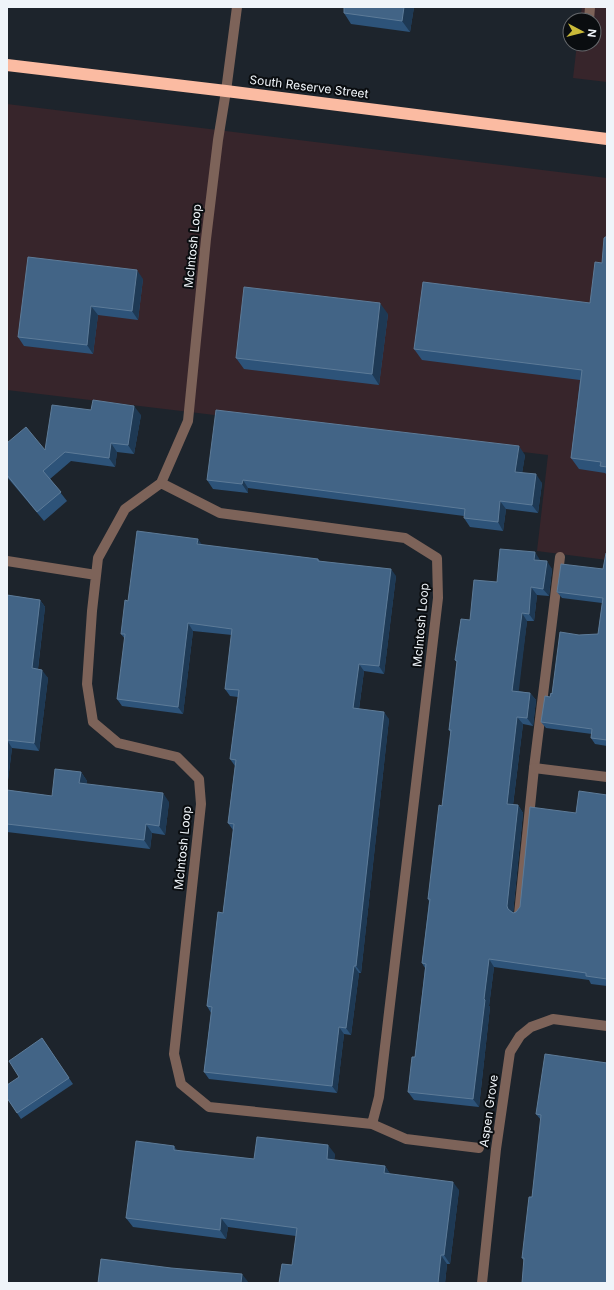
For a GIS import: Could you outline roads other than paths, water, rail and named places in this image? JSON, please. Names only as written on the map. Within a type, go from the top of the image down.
[{"type":"highway","name":"South Reserve Street","points":[[7,66],[226,91],[607,139]]},
{"type":"street","name":"McIntosh Loop","points":[[237,7],[218,140],[206,239],[188,421],[161,483],[125,509],[98,558],[92,611],[87,684],[93,722],[118,744],[178,757],[199,779],[201,804],[174,1054],[181,1084],[209,1106],[372,1124],[406,1139],[479,1148]]},
{"type":"street","name":"McIntosh Loop","points":[[161,483],[220,513],[405,538],[437,558],[438,606],[379,1097],[372,1124]]},
{"type":"street","points":[[519,914],[534,768],[560,557]]},
{"type":"street","points":[[7,562],[96,575]]},
{"type":"street","points":[[534,768],[607,777]]},
{"type":"street","name":"Aspen Grove","points":[[482,1283],[496,1149],[510,1052],[520,1036],[531,1027],[553,1019],[607,1026]]}]
